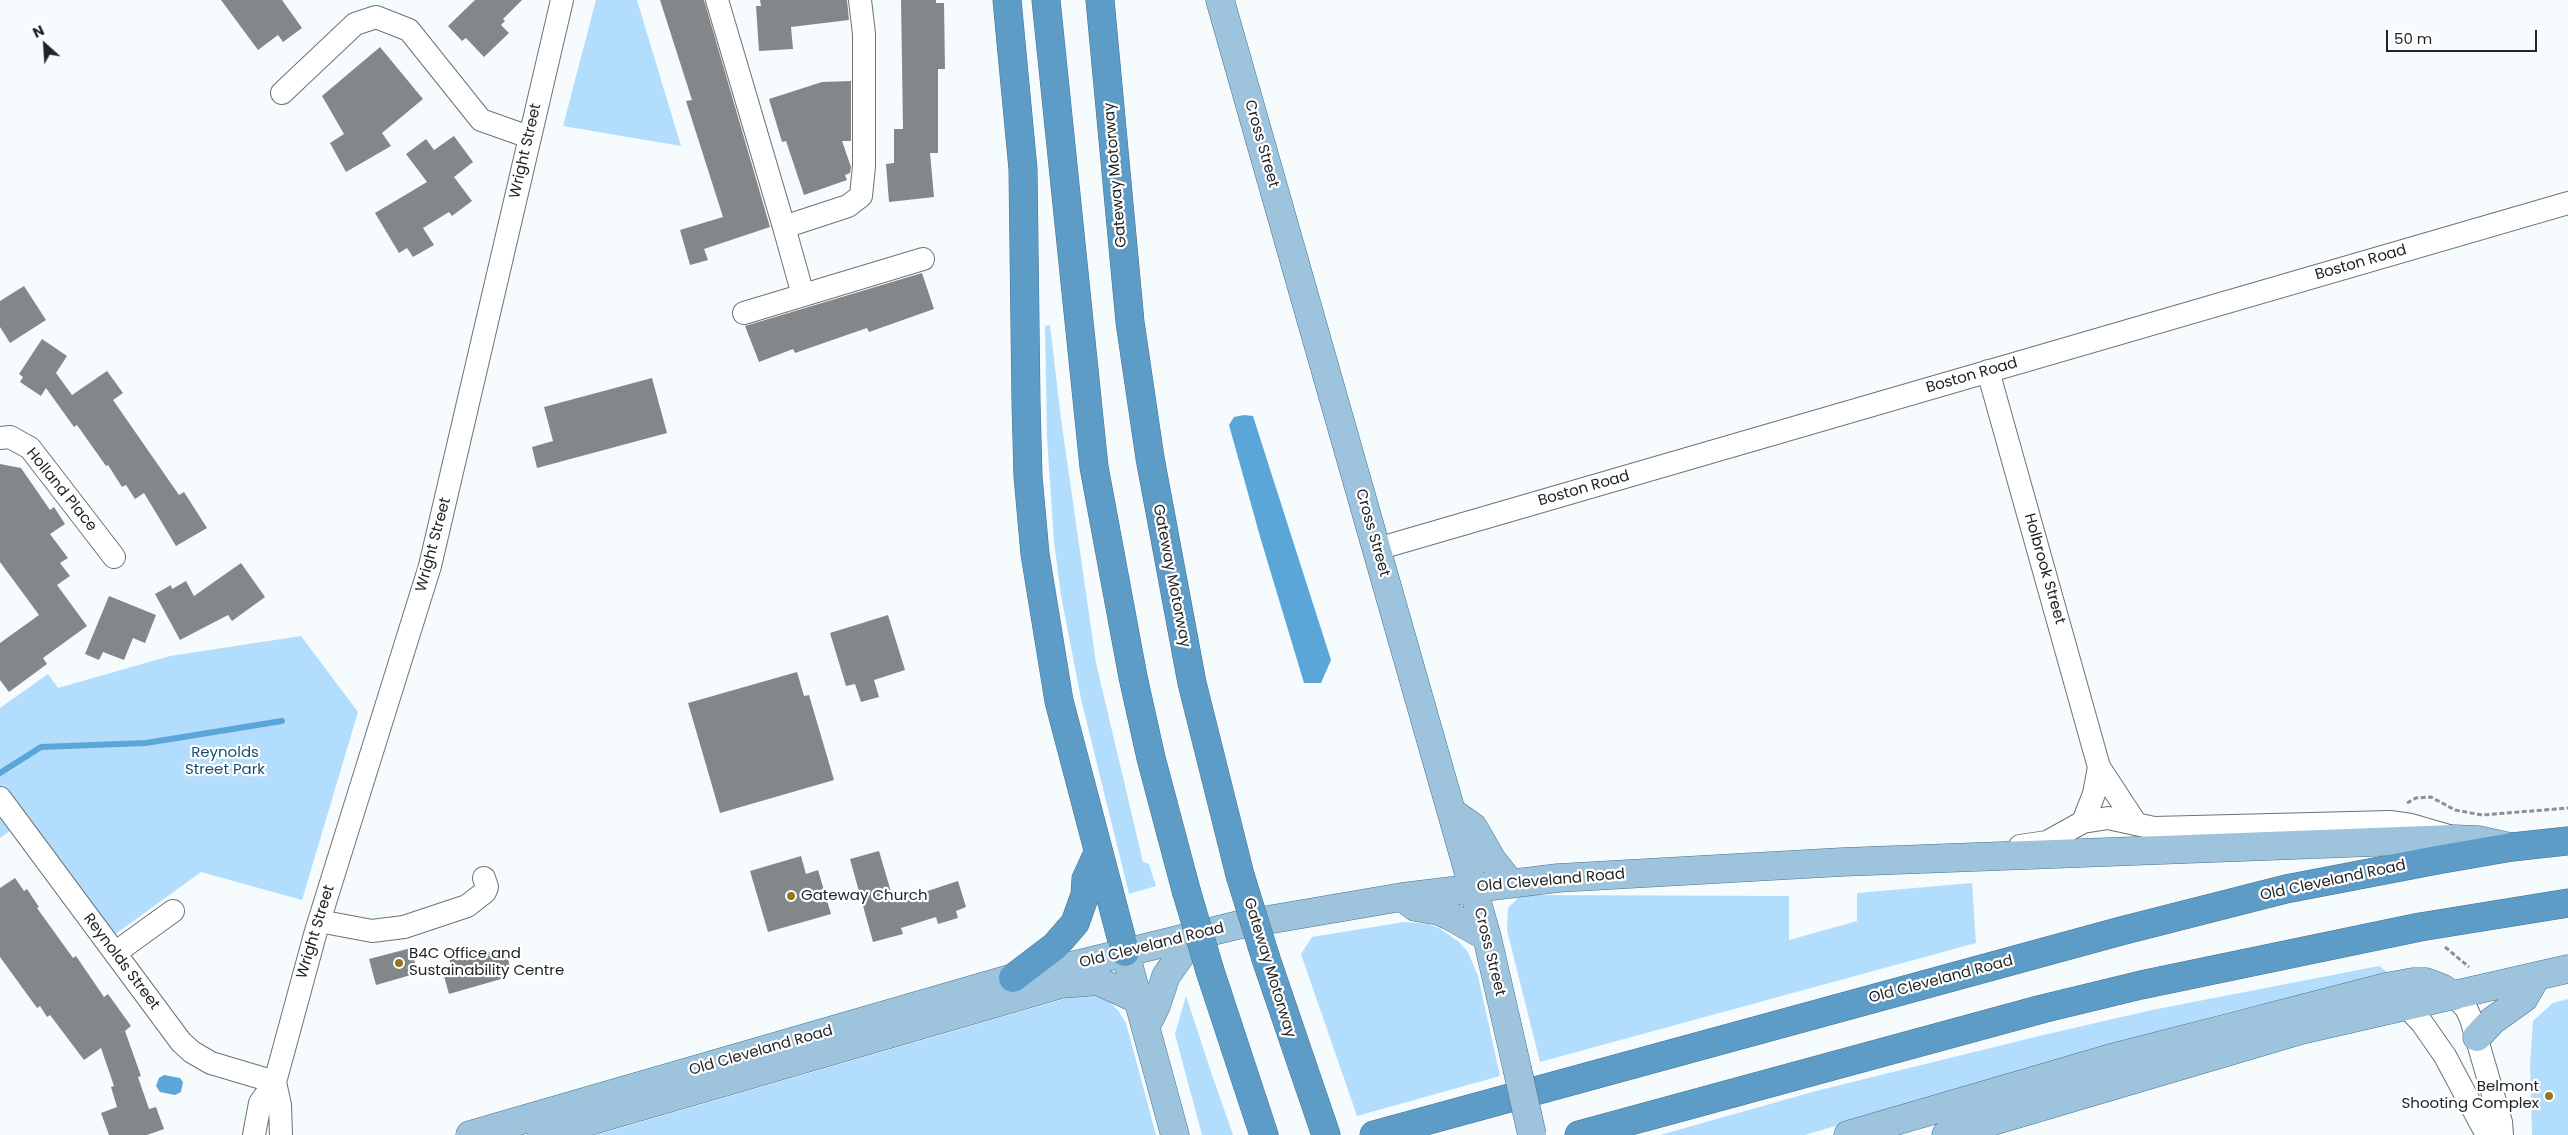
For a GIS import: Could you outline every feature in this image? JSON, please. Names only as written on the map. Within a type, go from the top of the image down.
[{"type":"highway","points":[[1008,0],[1023,169],[1028,476],[1035,554],[1059,701],[1125,952]]},
{"type":"highway","points":[[1046,0],[1080,346],[1096,476],[1135,686],[1167,824],[1210,970],[1264,1135]]},
{"type":"highway","name":"Gateway Motorway","points":[[1100,0],[1130,322],[1150,458],[1192,684],[1240,875],[1295,1049],[1326,1135]]},
{"type":"highway","name":"Old Cleveland Road","points":[[1374,1135],[2197,911],[2339,878],[2512,847],[2568,841]]},
{"type":"highway","points":[[1013,978],[1055,946],[1075,923],[1080,910],[1086,879],[1098,852]]},
{"type":"highway","points":[[1579,1135],[2042,1009],[2240,963],[2420,927],[2568,903]]},
{"type":"main road","name":"Cross Street","points":[[1220,0],[1487,937],[1532,1135]]},
{"type":"main road","points":[[1452,813],[1473,828],[1492,860],[1511,884]]},
{"type":"main road","name":"Old Cleveland Road","points":[[470,1135],[1013,978],[1038,974],[1266,919],[1402,897],[1558,878],[1728,868],[2454,839],[2478,840],[2512,847]]},
{"type":"main road","points":[[1402,897],[1414,907],[1445,914],[1487,937]]},
{"type":"main road","points":[[1142,1013],[1156,1006],[1166,976],[1194,936]]},
{"type":"main road","points":[[1125,952],[1175,1135]]},
{"type":"main road","points":[[1946,1135],[2301,1030],[2568,969]]},
{"type":"main road","points":[[2477,1037],[2492,1021],[2524,998],[2536,977]]},
{"type":"main road","points":[[542,1135],[1061,984],[1098,981],[1142,1013]]},
{"type":"main road","points":[[1848,1135],[2115,1057],[2386,988],[2413,982],[2426,982],[2442,988],[2467,993]]},
{"type":"street","name":"Wright Street","points":[[254,1135],[260,1103],[275,1082],[319,921],[430,566],[562,0]]},
{"type":"street","points":[[717,0],[803,295]]},
{"type":"street","points":[[784,227],[848,206],[861,196],[864,166],[864,44],[860,0]]},
{"type":"street","points":[[282,93],[373,9],[409,30],[481,120],[529,137]]},
{"type":"street","name":"Boston Road","points":[[1377,549],[2568,203]]},
{"type":"street","points":[[744,313],[923,259]]},
{"type":"street","name":"Holbrook Street","points":[[1988,371],[2099,767],[2134,822]]},
{"type":"street","name":"Holland Place","points":[[0,438],[10,437],[30,448],[114,557]]},
{"type":"street","name":"Holbrook Street","points":[[2084,822],[2094,794],[2099,767]]},
{"type":"street","name":"Reynolds Street","points":[[0,798],[181,1042],[192,1052],[211,1062],[275,1082]]},
{"type":"street","name":"Old Cleveland Road","points":[[1973,857],[2019,846],[2047,842],[2084,822],[2108,818],[2134,822],[2154,828],[2390,822],[2429,829],[2454,839]]},
{"type":"street","points":[[319,921],[372,931],[404,927],[467,906],[485,892],[487,887],[484,878]]},
{"type":"street","points":[[115,953],[173,911]]},
{"type":"street","points":[[2467,993],[2466,1008],[2477,1037],[2501,1122],[2502,1135]]},
{"type":"street","points":[[2407,1007],[2422,1023],[2445,1056],[2487,1135]]},
{"type":"street","name":"Wright Street","points":[[275,1082],[280,1105],[281,1135]]},
{"type":"path","points":[[2390,822],[2411,800],[2424,797],[2431,798],[2455,810],[2482,815],[2568,808]]},
{"type":"path","points":[[2420,927],[2468,965],[2467,993]]},
{"type":"green space","points":[[596,0],[637,0],[681,146],[563,126]]},
{"type":"green space","points":[[1050,325],[1061,419],[1096,663],[1143,862],[1149,864],[1156,886],[1129,894],[1081,699],[1061,595],[1054,542],[1047,438],[1045,326]]},
{"type":"green space","name":"Reynolds Street Park","points":[[301,636],[358,712],[302,900],[201,872],[106,941],[19,824],[0,838],[0,708],[48,674],[58,688],[170,656]]},
{"type":"green space","points":[[1972,883],[1976,943],[1540,1062],[1507,930],[1508,908],[1519,897],[1526,895],[1789,896],[1789,940],[1857,921],[1857,893]]},
{"type":"green space","points":[[1404,922],[1428,924],[1439,928],[1459,942],[1468,952],[1478,976],[1500,1076],[1357,1116],[1301,954],[1312,937]]},
{"type":"green space","points":[[2379,966],[2390,974],[2233,1011],[2103,1046],[1805,1135],[1660,1135],[1816,1091],[2039,1036],[2152,1010]]},
{"type":"green space","points":[[1098,996],[1108,1001],[1118,1010],[1126,1023],[1156,1135],[596,1135],[1067,998]]},
{"type":"green space","points":[[1186,996],[1233,1135],[1202,1135],[1175,1034]]},
{"type":"green space","name":"Belmont Shooting Complex","points":[[2568,999],[2568,1135],[2532,1135],[2530,1065],[2533,1021],[2553,1003]]},
{"type":"shaded area","points":[[1253,416],[1331,660],[1321,683],[1304,683],[1261,540],[1229,425],[1234,417]]},
{"type":"shaded area","points":[[164,1075],[180,1078],[183,1082],[181,1092],[175,1095],[160,1092],[156,1086],[159,1078]]},
{"type":"building","points":[[221,0],[282,0],[302,28],[283,42],[278,35],[258,50]]},
{"type":"building","points":[[475,0],[522,0],[503,19],[505,21],[501,25],[509,33],[484,57],[466,38],[462,41],[448,26]]},
{"type":"building","points":[[660,0],[704,0],[770,227],[704,249],[708,260],[690,265],[680,230],[723,217],[686,101],[692,100]]},
{"type":"building","points":[[760,0],[847,0],[849,20],[791,27],[793,49],[759,51],[756,6],[761,6]]},
{"type":"building","points":[[901,0],[936,0],[936,3],[944,3],[945,69],[938,69],[938,153],[930,153],[934,197],[889,202],[886,164],[894,163],[894,129],[903,129]]},
{"type":"building","points":[[380,47],[423,99],[382,133],[391,146],[346,172],[330,143],[344,134],[322,96]]},
{"type":"building","points":[[851,81],[851,141],[842,141],[851,167],[850,173],[845,175],[847,180],[804,195],[786,141],[782,142],[769,99],[822,82]]},
{"type":"building","points":[[454,136],[473,162],[454,177],[472,201],[452,216],[449,212],[423,228],[434,245],[413,257],[407,248],[399,253],[375,213],[427,182],[406,154],[426,139],[434,150]]},
{"type":"building","points":[[922,273],[934,309],[869,332],[867,328],[795,353],[793,349],[759,362],[745,326]]},
{"type":"building","points":[[24,286],[46,320],[10,343],[0,327],[0,301]]},
{"type":"building","points":[[42,339],[67,356],[56,373],[72,395],[107,371],[123,393],[113,400],[179,495],[184,492],[207,528],[176,546],[144,493],[135,499],[126,485],[122,487],[108,465],[106,466],[77,425],[74,427],[46,388],[41,396],[20,382],[23,377],[19,374]]},
{"type":"building","points":[[652,378],[667,433],[537,468],[532,447],[553,441],[544,407]]},
{"type":"building","points":[[0,464],[21,468],[50,510],[54,507],[65,524],[50,534],[68,558],[60,563],[70,576],[57,585],[87,626],[43,658],[47,664],[9,692],[0,680],[0,643],[39,615],[0,562]]},
{"type":"building","points":[[241,563],[265,597],[232,621],[228,615],[180,640],[155,594],[171,585],[172,589],[186,581],[194,596]]},
{"type":"building","points":[[109,596],[156,615],[145,643],[133,638],[124,660],[103,652],[99,660],[85,654]]},
{"type":"building","points":[[888,615],[905,670],[874,680],[879,697],[861,702],[855,684],[846,686],[830,633]]},
{"type":"building","points":[[797,672],[804,696],[809,695],[834,780],[720,813],[688,703]]},
{"type":"building","points":[[879,851],[894,902],[958,881],[966,907],[956,911],[958,918],[938,924],[936,917],[901,928],[903,934],[873,942],[850,859]]},
{"type":"building","name":"Gateway Church","points":[[801,856],[806,874],[818,870],[831,914],[768,932],[750,871]]},
{"type":"building","points":[[15,878],[24,891],[27,889],[39,907],[37,908],[73,958],[76,956],[104,997],[108,994],[131,1026],[125,1031],[141,1076],[138,1077],[149,1109],[156,1107],[164,1129],[147,1135],[109,1135],[101,1113],[117,1107],[111,1087],[114,1086],[101,1048],[84,1060],[50,1015],[47,1017],[40,1006],[37,1008],[0,957],[0,888]]},
{"type":"building","points":[[411,948],[418,973],[376,985],[369,959]]},
{"type":"building","points":[[500,949],[501,952],[506,951],[510,967],[506,968],[508,977],[449,994],[442,969],[451,966],[449,958],[477,950],[478,955]]},
{"type":"waterway","points":[[0,773],[41,747],[146,743],[282,721]]},
{"type":"place","name":"Gateway Church","points":[[791,896]]},
{"type":"place","name":"B4C Office and Sustainability Centre","points":[[399,963]]},
{"type":"place","name":"Belmont Shooting Complex","points":[[2549,1096]]}]
